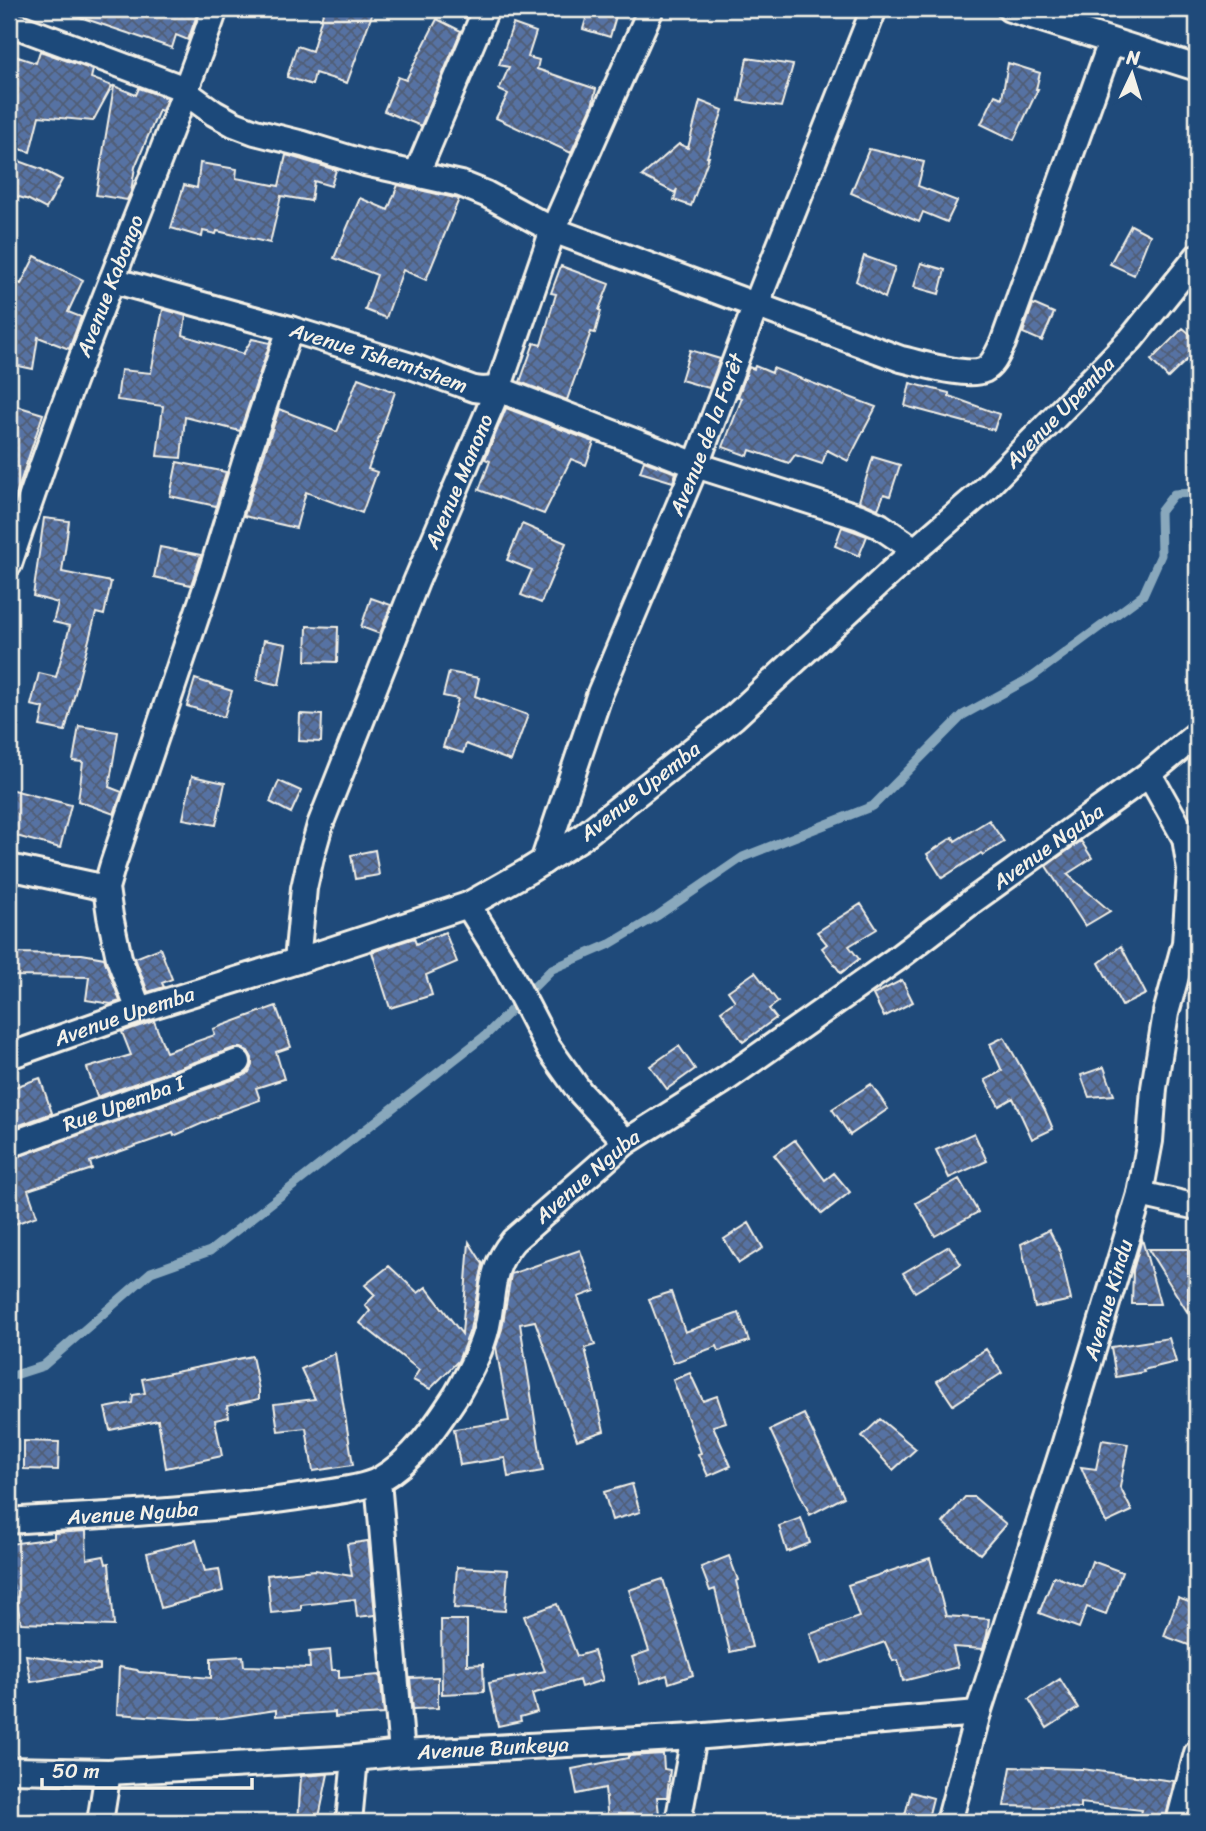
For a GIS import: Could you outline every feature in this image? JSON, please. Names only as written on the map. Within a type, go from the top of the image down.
[{"type":"street","name":"Avenue Kabongo","points":[[9,564],[37,480],[186,93],[215,9]]},
{"type":"street","points":[[417,173],[486,9]]},
{"type":"street","name":"Avenue Manono","points":[[297,961],[304,888],[320,825],[415,582],[498,389],[553,230],[651,9]]},
{"type":"street","name":"Avenue de la Forêt","points":[[543,862],[600,693],[696,465],[756,305],[874,9]]},
{"type":"street","points":[[1010,9],[1197,68]]},
{"type":"street","points":[[9,23],[177,86],[214,113],[255,132],[365,163],[461,184],[486,194],[553,230],[901,359],[973,373],[985,370],[992,363],[1003,342],[1111,42]]},
{"type":"street","name":"Avenue Upemba","points":[[9,1056],[139,1010],[468,905],[581,838],[734,717],[982,492],[1131,339],[1197,257]]},
{"type":"street","name":"Avenue Tshemtshem","points":[[112,280],[290,329],[411,366],[474,389],[498,389],[696,465],[850,514],[880,526],[915,550]]},
{"type":"street","points":[[139,1010],[119,958],[106,888],[290,329]]},
{"type":"street","name":"Avenue Nguba","points":[[9,1521],[261,1503],[348,1489],[377,1481],[410,1458],[457,1393],[475,1359],[486,1328],[494,1274],[501,1255],[513,1241],[626,1142],[723,1081],[895,960],[1149,774],[1197,734]]},
{"type":"street","name":"Avenue Kindu","points":[[949,1822],[978,1713],[1063,1449],[1140,1194],[1150,1141],[1154,1088],[1164,1024],[1191,945],[1191,836],[1149,774]]},
{"type":"street","points":[[9,867],[106,888]]},
{"type":"street","points":[[468,905],[506,966],[548,1047],[580,1092],[626,1142]]},
{"type":"street","name":"Rue Upemba I","points":[[9,1145],[238,1062]]},
{"type":"street","points":[[1140,1194],[1197,1207]]},
{"type":"street","points":[[377,1481],[402,1754]]},
{"type":"street","name":"Avenue Bunkeya","points":[[9,1770],[108,1772],[355,1758],[694,1737],[978,1713]]},
{"type":"street","points":[[678,1822],[694,1737]]},
{"type":"street","points":[[1180,1822],[1197,1753]]},
{"type":"street","points":[[349,1822],[355,1758]]},
{"type":"street","points":[[100,1822],[108,1772]]},
{"type":"building","points":[[69,9],[199,9],[188,40],[176,35],[172,48],[68,13]]},
{"type":"building","points":[[324,9],[374,9],[347,83],[315,73],[312,85],[287,77],[297,46],[312,51]]},
{"type":"building","points":[[589,9],[618,9],[610,37],[583,29]]},
{"type":"building","points":[[437,19],[461,31],[421,126],[384,111],[398,77],[406,80]]},
{"type":"building","points":[[513,24],[536,32],[528,57],[539,60],[537,69],[596,89],[592,106],[571,153],[496,118],[508,94],[499,90],[509,67],[499,65]]},
{"type":"building","points":[[40,51],[93,70],[91,78],[112,86],[93,121],[39,116],[30,152],[9,146],[9,54],[36,63]]},
{"type":"building","points":[[747,58],[793,65],[781,107],[739,101]]},
{"type":"building","points":[[1008,63],[1040,73],[1038,89],[1014,140],[981,124],[995,95],[1002,98]]},
{"type":"building","points":[[114,86],[136,95],[139,88],[167,98],[162,111],[159,110],[135,167],[127,200],[96,195]]},
{"type":"building","points":[[700,101],[723,110],[691,206],[674,200],[677,189],[675,193],[642,176],[679,144],[688,148]]},
{"type":"building","points":[[869,149],[924,162],[918,186],[957,201],[947,222],[923,212],[919,222],[851,193]]},
{"type":"building","points":[[286,155],[336,170],[331,186],[314,181],[311,201],[281,196],[270,243],[217,231],[216,234],[203,231],[202,237],[171,228],[184,185],[197,188],[200,163],[237,169],[236,178],[279,186]]},
{"type":"building","points":[[19,161],[62,180],[46,209],[9,194]]},
{"type":"building","points":[[398,185],[459,199],[426,280],[403,270],[386,318],[365,310],[377,275],[334,258],[360,198],[388,210]]},
{"type":"building","points":[[1131,225],[1150,235],[1134,275],[1110,264]]},
{"type":"building","points":[[35,256],[83,280],[68,312],[81,317],[69,349],[38,337],[33,369],[9,364],[9,279],[21,284]]},
{"type":"building","points":[[864,256],[895,267],[885,298],[856,281]]},
{"type":"building","points":[[921,263],[945,270],[939,294],[914,287]]},
{"type":"building","points":[[561,266],[609,284],[599,310],[601,311],[595,333],[591,332],[567,400],[520,382],[534,343],[541,345],[556,294],[551,293]]},
{"type":"building","points":[[1033,304],[1054,313],[1042,341],[1023,333]]},
{"type":"building","points":[[163,309],[186,316],[183,335],[243,354],[252,339],[270,343],[240,431],[185,417],[181,458],[157,456],[163,406],[117,400],[121,370],[151,373]]},
{"type":"building","points":[[1183,328],[1197,340],[1197,350],[1168,378],[1151,360]]},
{"type":"building","points":[[690,350],[720,359],[709,388],[681,380]]},
{"type":"building","points":[[755,366],[772,373],[773,368],[876,407],[848,461],[827,450],[822,464],[795,455],[789,463],[750,450],[748,456],[723,447],[742,398],[738,397],[749,367],[754,369]]},
{"type":"building","points":[[358,378],[395,392],[368,469],[377,472],[362,513],[306,492],[296,528],[244,516],[279,409],[337,432]]},
{"type":"building","points":[[910,383],[949,393],[949,396],[999,414],[994,430],[905,406]]},
{"type":"building","points":[[13,405],[43,414],[9,513],[9,421]]},
{"type":"building","points":[[506,408],[594,442],[586,465],[571,459],[544,514],[479,490],[490,461],[485,459]]},
{"type":"building","points":[[873,457],[900,465],[890,496],[884,494],[878,509],[859,501]]},
{"type":"building","points":[[644,461],[676,473],[673,482],[640,472]]},
{"type":"building","points":[[177,462],[226,472],[216,506],[170,496]]},
{"type":"building","points":[[44,518],[69,521],[62,572],[111,582],[104,615],[96,613],[65,731],[40,726],[44,708],[31,705],[39,673],[56,677],[70,626],[53,622],[58,603],[33,596]]},
{"type":"building","points":[[522,524],[566,543],[541,603],[521,595],[532,570],[507,560]]},
{"type":"building","points":[[842,527],[867,536],[859,556],[835,546]]},
{"type":"building","points":[[160,547],[201,555],[191,585],[154,577]]},
{"type":"building","points":[[371,598],[391,605],[380,634],[361,627]]},
{"type":"building","points":[[307,626],[338,627],[337,662],[306,661]]},
{"type":"building","points":[[264,640],[286,644],[279,685],[257,680]]},
{"type":"building","points":[[449,672],[479,678],[475,696],[528,715],[511,761],[466,744],[463,753],[443,747],[458,699],[443,696]]},
{"type":"building","points":[[195,679],[232,691],[224,717],[187,706]]},
{"type":"building","points":[[300,714],[322,715],[321,742],[299,741]]},
{"type":"building","points":[[79,726],[118,732],[109,787],[122,792],[114,814],[78,801],[83,762],[73,761]]},
{"type":"building","points":[[192,776],[225,783],[216,825],[183,819]]},
{"type":"building","points":[[279,781],[301,791],[291,813],[270,802]]},
{"type":"building","points":[[9,789],[71,805],[60,848],[9,834]]},
{"type":"building","points":[[989,820],[1004,842],[942,878],[927,854],[953,837],[955,841]]},
{"type":"building","points":[[1081,841],[1092,858],[1067,874],[1110,911],[1085,926],[1046,866]]},
{"type":"building","points":[[375,850],[379,875],[355,879],[351,855]]},
{"type":"building","points":[[861,904],[877,929],[849,946],[859,959],[841,973],[822,948],[827,944],[817,932]]},
{"type":"building","points":[[445,932],[457,962],[426,975],[432,995],[390,1008],[372,952],[414,938],[416,944]]},
{"type":"building","points":[[1121,946],[1146,994],[1122,1006],[1099,963]]},
{"type":"building","points":[[160,948],[172,979],[162,983],[164,987],[148,992],[135,958]]},
{"type":"building","points":[[9,953],[82,954],[104,958],[120,1001],[111,1004],[86,1000],[89,977],[9,976]]},
{"type":"building","points":[[755,972],[778,1002],[769,1009],[776,1018],[743,1042],[721,1011],[735,1001],[728,991]]},
{"type":"building","points":[[902,980],[913,1002],[884,1017],[873,995]]},
{"type":"building","points":[[276,1006],[291,1047],[276,1052],[284,1079],[256,1088],[260,1100],[218,1115],[174,1136],[173,1133],[90,1162],[92,1169],[28,1190],[37,1216],[9,1226],[9,1160],[243,1076],[249,1072],[252,1065],[248,1051],[234,1048],[97,1097],[87,1068],[131,1055],[122,1032],[154,1021],[166,1052],[215,1035],[213,1029]]},
{"type":"building","points":[[1004,1037],[1053,1129],[1032,1139],[1013,1098],[999,1106],[985,1080],[1002,1071],[990,1044]]},
{"type":"building","points":[[679,1046],[695,1069],[667,1089],[650,1066]]},
{"type":"building","points":[[1104,1067],[1114,1095],[1089,1097],[1081,1075]]},
{"type":"building","points":[[40,1078],[52,1113],[9,1129],[9,1089]]},
{"type":"building","points":[[871,1084],[888,1109],[850,1135],[832,1109]]},
{"type":"building","points":[[974,1133],[987,1161],[949,1178],[936,1150]]},
{"type":"building","points":[[795,1140],[825,1180],[834,1173],[850,1192],[822,1214],[774,1155]]},
{"type":"building","points":[[959,1179],[978,1212],[935,1236],[916,1203]]},
{"type":"building","points":[[749,1223],[763,1248],[739,1263],[724,1239]]},
{"type":"building","points":[[1049,1230],[1060,1251],[1071,1300],[1035,1308],[1021,1244]]},
{"type":"building","points":[[1142,1239],[1160,1304],[1132,1304],[1133,1270]]},
{"type":"building","points":[[469,1242],[483,1264],[470,1330],[458,1361],[430,1389],[413,1380],[419,1370],[360,1323],[370,1311],[365,1305],[375,1295],[365,1285],[389,1266],[418,1293],[426,1287],[462,1334]]},
{"type":"building","points":[[949,1246],[961,1264],[915,1292],[903,1273]]},
{"type":"building","points":[[1148,1249],[1188,1249],[1188,1313]]},
{"type":"building","points":[[580,1250],[595,1291],[578,1297],[595,1345],[585,1348],[604,1431],[577,1440],[535,1321],[520,1324],[543,1471],[508,1477],[505,1458],[460,1465],[454,1429],[509,1421],[496,1347],[502,1329],[511,1274]]},
{"type":"building","points":[[671,1292],[685,1332],[739,1313],[749,1341],[719,1351],[717,1346],[673,1363],[649,1299]]},
{"type":"building","points":[[1169,1338],[1176,1362],[1116,1377],[1111,1347]]},
{"type":"building","points":[[986,1349],[1002,1373],[953,1405],[937,1381]]},
{"type":"building","points":[[335,1353],[353,1465],[313,1471],[306,1428],[278,1431],[274,1404],[315,1399],[301,1369]]},
{"type":"building","points":[[252,1356],[259,1399],[227,1406],[229,1417],[215,1420],[222,1456],[166,1468],[158,1420],[110,1430],[105,1408],[132,1403],[133,1395],[145,1393],[142,1379]]},
{"type":"building","points":[[690,1373],[703,1401],[717,1396],[726,1422],[713,1426],[731,1466],[708,1476],[673,1380]]},
{"type":"building","points":[[804,1414],[844,1497],[810,1515],[770,1430]]},
{"type":"building","points":[[880,1419],[916,1449],[893,1470],[862,1436]]},
{"type":"building","points":[[1102,1440],[1128,1444],[1120,1487],[1132,1511],[1106,1523],[1081,1467],[1096,1469]]},
{"type":"building","points":[[24,1441],[59,1442],[58,1470],[24,1469]]},
{"type":"building","points":[[632,1484],[640,1512],[612,1520],[604,1492]]},
{"type":"building","points":[[965,1497],[974,1497],[1006,1524],[980,1554],[943,1523]]},
{"type":"building","points":[[801,1518],[810,1543],[787,1552],[779,1526]]},
{"type":"building","points":[[86,1531],[87,1559],[104,1556],[106,1564],[109,1563],[114,1626],[21,1623],[10,1569],[9,1544],[54,1538],[54,1533]]},
{"type":"building","points":[[196,1540],[205,1571],[219,1569],[223,1591],[161,1608],[147,1553]]},
{"type":"building","points":[[368,1541],[375,1615],[357,1617],[355,1599],[301,1605],[301,1610],[271,1613],[267,1575],[315,1570],[352,1576],[347,1544]]},
{"type":"building","points":[[729,1556],[738,1580],[736,1581],[752,1647],[730,1652],[715,1589],[710,1591],[701,1567]]},
{"type":"building","points":[[930,1558],[946,1616],[989,1619],[983,1649],[953,1647],[958,1667],[903,1681],[898,1660],[893,1661],[885,1642],[821,1664],[810,1634],[859,1617],[848,1585]]},
{"type":"building","points":[[1092,1561],[1122,1572],[1106,1614],[1087,1607],[1079,1628],[1039,1613],[1054,1576],[1083,1587]]},
{"type":"building","points":[[457,1567],[508,1570],[505,1611],[454,1608]]},
{"type":"building","points":[[663,1579],[693,1675],[669,1683],[667,1675],[640,1684],[632,1657],[649,1651],[629,1590]]},
{"type":"building","points":[[1178,1598],[1197,1605],[1197,1648],[1164,1636]]},
{"type":"building","points":[[557,1604],[577,1656],[594,1651],[603,1680],[581,1687],[579,1680],[532,1694],[537,1712],[520,1717],[521,1721],[498,1726],[489,1683],[545,1671],[524,1616]]},
{"type":"building","points":[[441,1620],[467,1620],[467,1665],[483,1664],[484,1692],[442,1694]]},
{"type":"building","points":[[330,1650],[332,1670],[339,1670],[339,1678],[380,1675],[384,1714],[335,1717],[335,1712],[276,1716],[276,1710],[223,1718],[191,1719],[117,1714],[119,1667],[139,1672],[211,1678],[211,1658],[243,1656],[244,1666],[310,1668],[309,1652]]},
{"type":"building","points":[[26,1655],[100,1665],[100,1670],[31,1682]]},
{"type":"building","points":[[438,1677],[438,1708],[413,1709],[410,1678]]},
{"type":"building","points":[[1060,1679],[1078,1708],[1047,1728],[1029,1699]]},
{"type":"building","points":[[663,1754],[664,1769],[670,1770],[667,1797],[657,1797],[660,1822],[608,1822],[605,1788],[577,1794],[572,1769],[628,1756]]},
{"type":"building","points":[[1011,1767],[1082,1769],[1174,1781],[1165,1822],[1139,1822],[1142,1810],[1081,1803],[1081,1808],[1004,1806]]},
{"type":"building","points":[[328,1774],[318,1822],[298,1822],[301,1776]]},
{"type":"building","points":[[911,1792],[933,1798],[927,1822],[903,1822]]},
{"type":"waterway","points":[[9,1377],[43,1366],[151,1272],[210,1251],[486,1035],[552,969],[610,944],[657,916],[743,857],[873,806],[963,715],[1032,677],[1143,595],[1161,555],[1160,512],[1174,494],[1197,493]]}]
